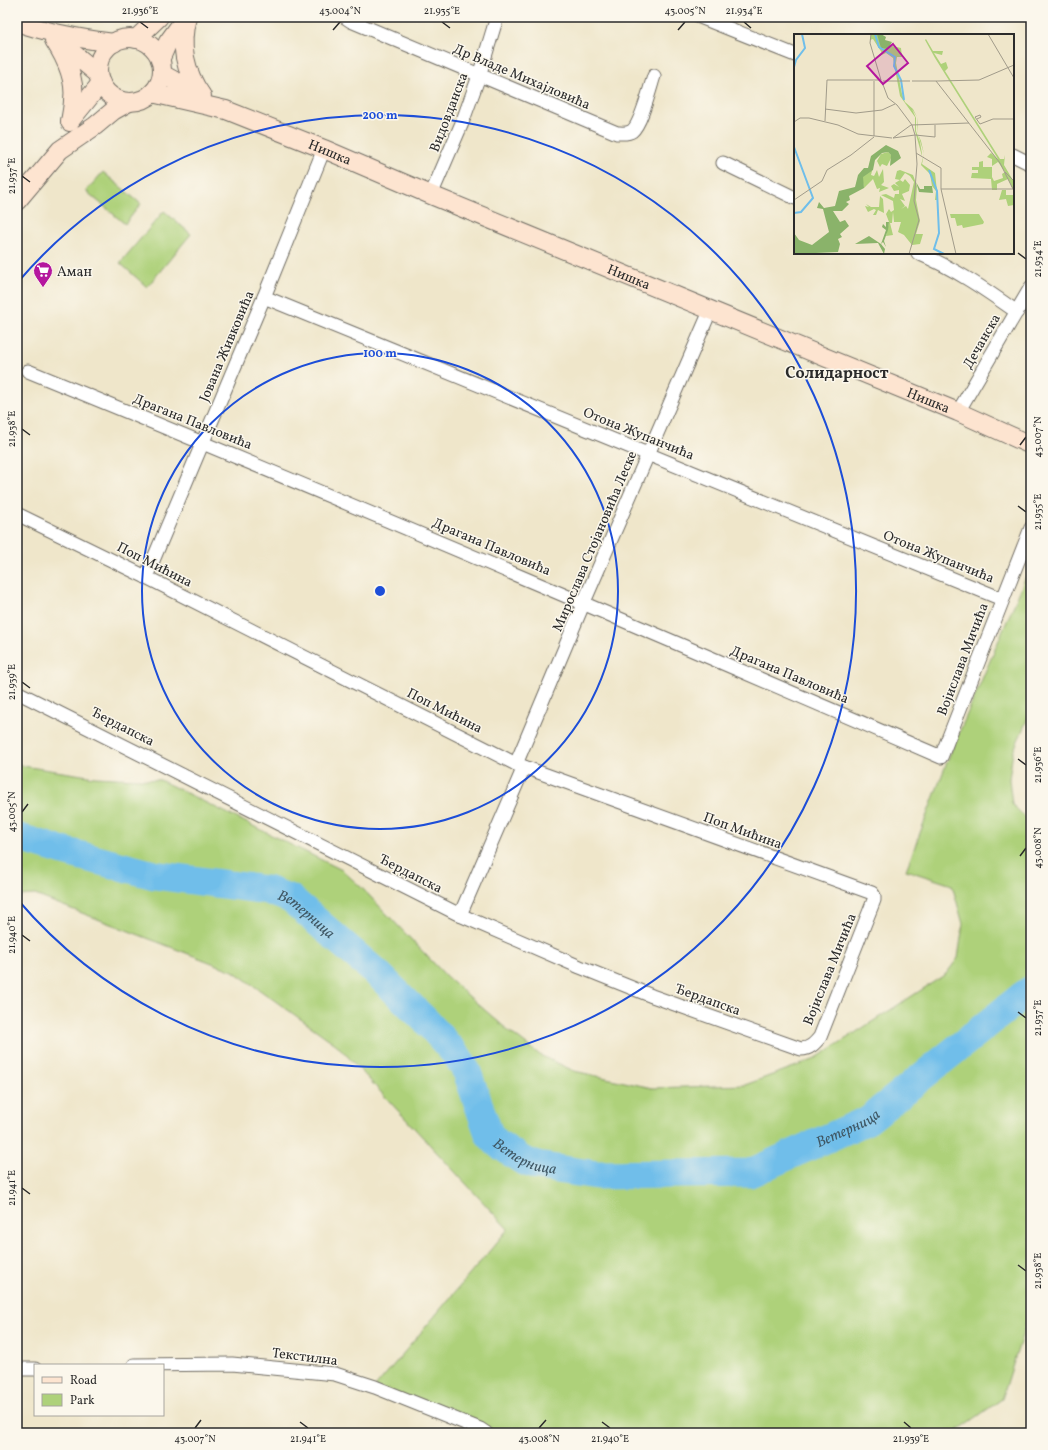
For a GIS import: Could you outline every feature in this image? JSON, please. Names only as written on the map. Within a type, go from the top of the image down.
[{"type":"main road","points":[[136,39],[159,17]]},
{"type":"main road","points":[[39,30],[68,49],[100,78],[106,90],[112,96],[129,102],[138,101],[152,93],[160,81],[161,67],[168,42],[186,17]]},
{"type":"main road","points":[[186,17],[183,44],[184,58],[192,80],[202,96]]},
{"type":"main road","points":[[17,22],[39,30],[114,43]]},
{"type":"main road","points":[[70,122],[100,78],[99,65],[107,48],[114,43],[129,38],[143,41],[153,49],[161,67],[202,96],[226,110]]},
{"type":"main road","points":[[54,40],[64,55],[70,72],[74,99],[70,122],[60,150]]},
{"type":"main road","points":[[152,93],[226,110]]},
{"type":"main road","points":[[17,201],[60,150],[95,126],[113,111],[129,102]]},
{"type":"main road","name":"Нишка","points":[[226,110],[324,149],[958,412],[1031,446]]},
{"type":"street","name":"Др Владе Михајловића","points":[[345,17],[351,21],[479,76],[617,133],[627,133],[632,131],[638,122],[654,76]]},
{"type":"street","name":"Видовданска","points":[[432,195],[462,123],[479,76],[497,17]]},
{"type":"street","points":[[700,17],[794,55]]},
{"type":"street","name":"Јована Живковића","points":[[146,577],[264,297],[324,149]]},
{"type":"street","points":[[1014,156],[1031,164]]},
{"type":"street","points":[[723,163],[794,198]]},
{"type":"street","points":[[920,254],[940,262],[1017,312]]},
{"type":"street","name":"Дечанска","points":[[958,412],[1031,287]]},
{"type":"street","name":"Отона Жупанчића","points":[[264,297],[1002,599]]},
{"type":"street","name":"Мирослава Стојановића Леске","points":[[460,915],[584,602],[711,309]]},
{"type":"street","name":"Драгана Павловића","points":[[28,371],[203,442],[584,602],[941,757]]},
{"type":"street","name":"Поп Мићина","points":[[17,514],[146,577],[520,766],[872,893],[874,896]]},
{"type":"street","name":"Војислава Мичића","points":[[941,757],[1031,528]]},
{"type":"street","name":"Ђердапска","points":[[17,692],[460,915],[580,967],[652,996],[801,1049],[806,1049]]},
{"type":"street","name":"Војислава Мичића","points":[[806,1049],[815,1043],[820,1037],[872,907],[874,896]]},
{"type":"street","name":"Текстилна","points":[[164,1365],[232,1364],[335,1374],[375,1387],[480,1429],[486,1433]]},
{"type":"street","points":[[17,1369],[34,1369]]},
{"type":"green space","points":[[103,172],[141,204],[125,224],[86,191]]},
{"type":"green space","points":[[164,211],[191,234],[147,287],[120,263]]},
{"type":"green space","points":[[1031,565],[1031,711],[1013,752],[1009,779],[1012,804],[1031,823],[1031,1153],[1028,1157],[1031,1172],[1031,1308],[1002,1399],[954,1433],[486,1433],[375,1387],[508,1229],[337,1045],[233,971],[35,895],[17,896],[17,763],[23,766],[95,777],[160,780],[342,870],[362,888],[447,977],[510,1032],[540,1055],[574,1071],[652,1088],[745,1085],[813,1060],[946,974],[958,958],[963,924],[952,885],[906,870],[950,754]]},
{"type":"waterway","name":"Ветерница","points":[[17,837],[154,875],[267,890],[291,899],[380,976],[427,1022],[458,1057],[467,1072],[489,1134],[497,1143],[522,1160],[537,1166],[597,1175],[750,1173],[868,1120],[1031,990]]},
{"type":"place","name":"Аман","points":[[43,288]]},
{"type":"district","name":"Солидарност","points":[[837,372]]}]
